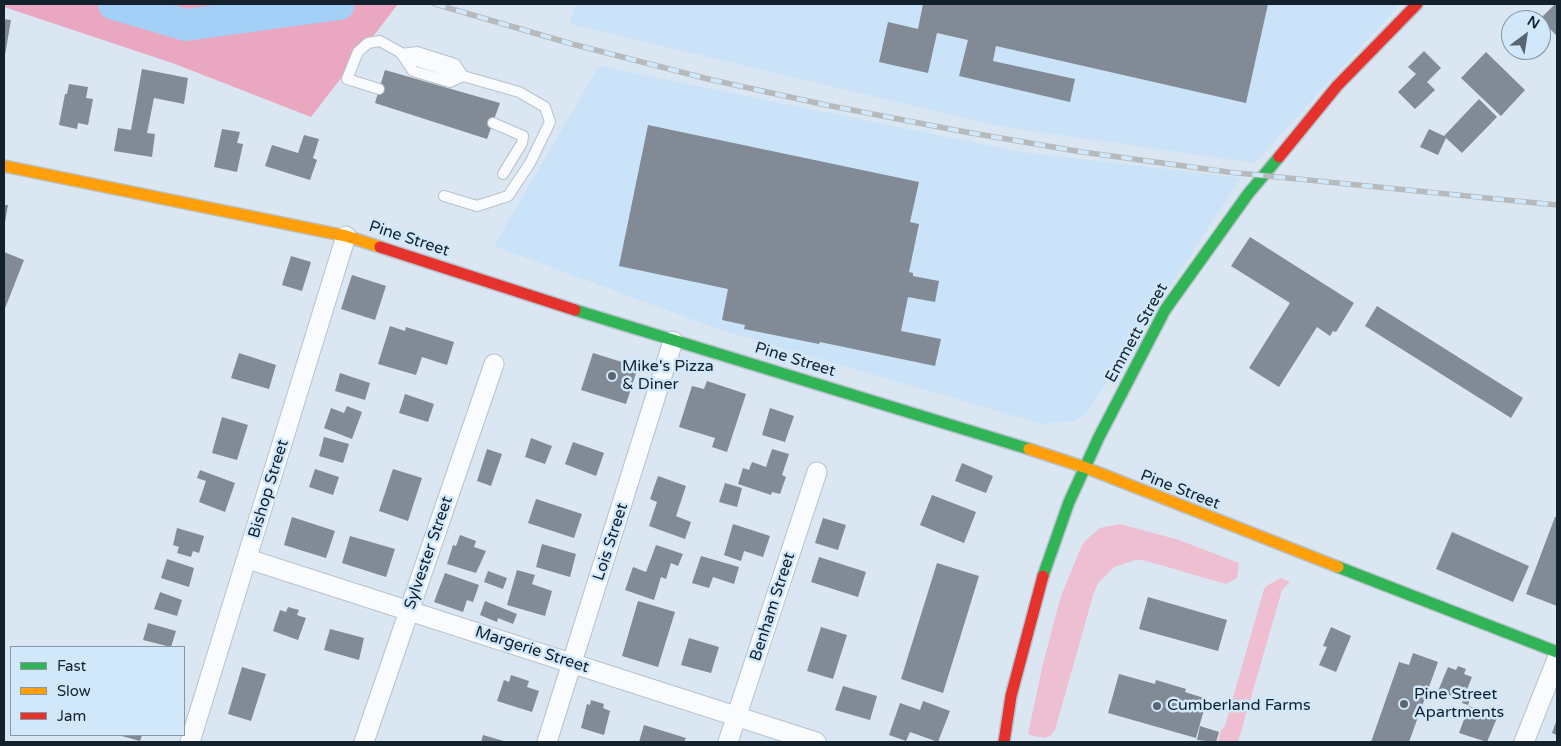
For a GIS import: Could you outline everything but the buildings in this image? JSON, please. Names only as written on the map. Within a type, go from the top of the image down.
[{"type":"main road","name":"Emmett Street","points":[[1004,742],[1011,696],[1036,594],[1084,468],[1166,310],[1248,194],[1337,86],[1417,4]]},
{"type":"main road","name":"Pine Street","points":[[4,166],[346,236],[673,341],[954,425],[1084,468],[1264,540],[1557,652]]},
{"type":"street","name":"Bishop Street","points":[[190,742],[248,559],[346,236]]},
{"type":"street","name":"Lois Street","points":[[548,742],[673,341]]},
{"type":"street","name":"Sylvester Street","points":[[364,742],[494,364]]},
{"type":"street","name":"Benham Street","points":[[728,742],[818,472]]},
{"type":"street","name":"Margerie Street","points":[[248,559],[816,742]]},
{"type":"street","points":[[1524,742],[1557,659]]},
{"type":"lane","points":[[379,89],[347,79],[358,52],[368,43],[380,41],[401,54],[412,71],[450,82],[463,76]]},
{"type":"lane","points":[[401,54],[417,52],[455,64],[463,76],[519,92],[545,107],[550,122],[530,163],[508,196],[477,206],[444,196]]},
{"type":"lane","points":[[493,122],[523,136],[522,143],[503,174]]},
{"type":"shaded area","points":[[4,4],[398,4],[311,117],[175,64],[4,7]]},
{"type":"shaded area","points":[[575,4],[1400,4],[1255,163],[998,126],[570,24]]},
{"type":"shaded area","points":[[599,66],[1021,152],[1241,178],[1086,414],[1073,421],[1042,424],[718,329],[494,246]]},
{"type":"shaded area","points":[[1120,524],[1179,540],[1239,563],[1237,578],[1226,584],[1143,560],[1135,560],[1114,567],[1099,582],[1094,592],[1055,730],[1050,736],[1044,738],[1028,734],[1043,664],[1061,596],[1080,550],[1084,542],[1100,528]]},
{"type":"shaded area","points":[[1281,578],[1290,582],[1282,590],[1238,742],[1218,742],[1220,732],[1225,726],[1264,589]]},
{"type":"waterway","points":[[114,4],[186,25],[339,4]]},
{"type":"railway","points":[[435,4],[572,44],[708,79],[826,105],[960,131],[1082,152],[1228,172],[1557,205]]},
{"type":"traffic: fast","points":[[1043,576],[1069,502],[1099,437],[1165,310],[1248,194],[1279,157]]},
{"type":"traffic: fast","points":[[575,310],[1029,449]]},
{"type":"traffic: fast","points":[[1338,567],[1557,652]]},
{"type":"traffic: slow","points":[[4,166],[346,236],[380,247]]},
{"type":"traffic: slow","points":[[1029,449],[1084,467],[1338,567]]},
{"type":"traffic: jam","points":[[1279,157],[1337,86],[1417,4]]},
{"type":"traffic: jam","points":[[380,247],[575,310]]},
{"type":"traffic: jam","points":[[1004,742],[1011,696],[1043,576]]},
{"type":"place","name":"Mike's Pizza & Diner","points":[[612,376]]},
{"type":"place","name":"Pine Street Apartments","points":[[1404,704]]},
{"type":"place","name":"Cumberland Farms","points":[[1157,706]]}]
